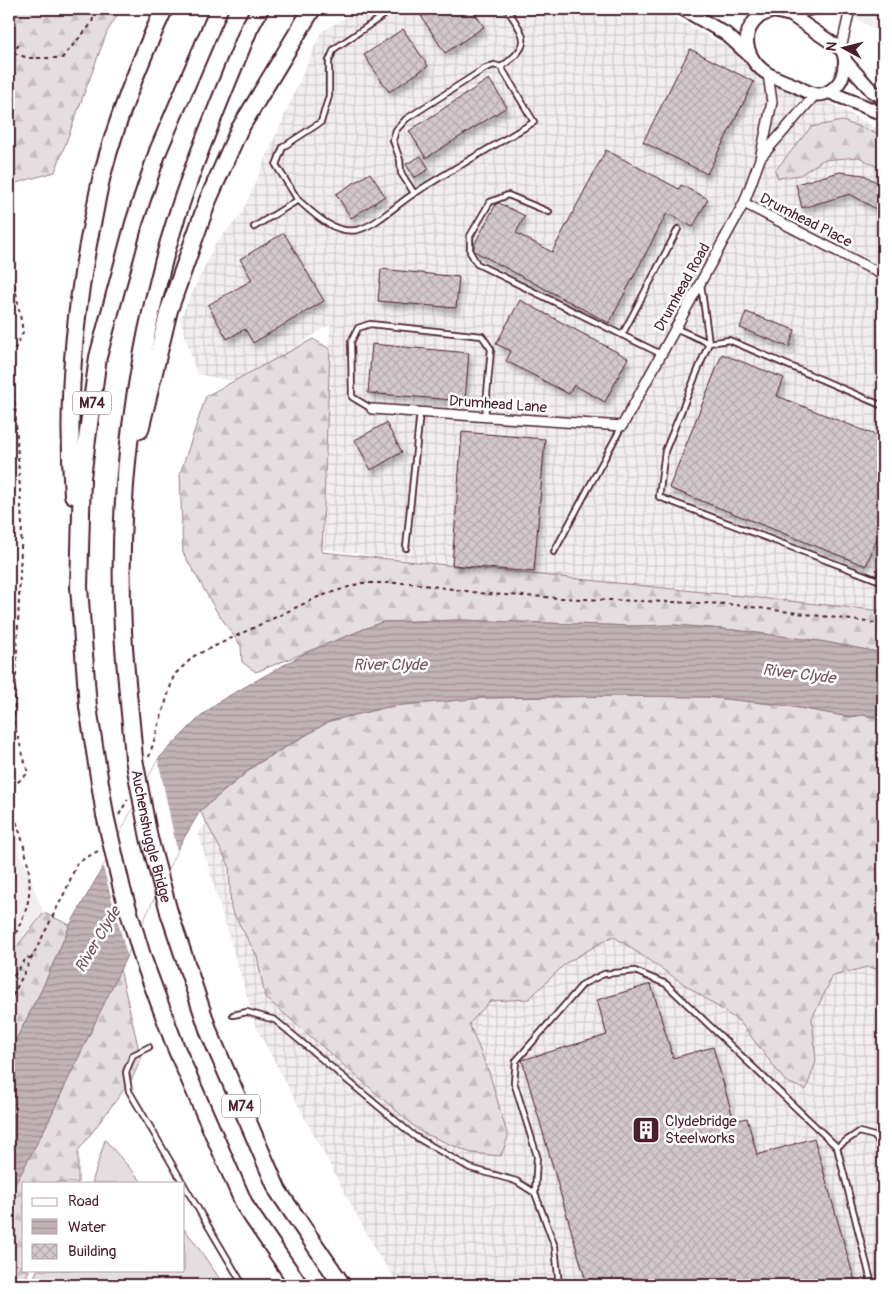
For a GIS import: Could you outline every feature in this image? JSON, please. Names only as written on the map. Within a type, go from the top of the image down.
[{"type":"highway","name":"M74","points":[[164,9],[122,110],[102,173],[83,266],[72,369],[71,468],[88,707],[122,889],[143,959],[176,1048],[245,1206],[299,1285]]},
{"type":"highway","name":"M74","points":[[79,587],[82,478],[98,357],[134,223],[158,151],[218,9]]},
{"type":"highway","name":"M74","points":[[141,760],[123,630],[123,548],[126,491],[136,393],[161,271],[191,172],[249,29],[260,9]]},
{"type":"highway","name":"M74","points":[[126,491],[169,310],[208,200],[239,130],[312,9]]},
{"type":"highway","name":"Auchenshuggle Bridge","points":[[141,760],[149,838],[169,912],[209,1032],[278,1191],[342,1285]]},
{"type":"street","points":[[683,9],[726,34],[768,74],[815,95],[829,92],[842,80],[846,62],[841,49],[791,15],[750,9]]},
{"type":"street","points":[[791,15],[817,9]]},
{"type":"street","points":[[841,49],[850,9]]},
{"type":"street","points":[[749,55],[746,39],[750,27],[760,16],[773,11]]},
{"type":"street","points":[[846,62],[872,91],[883,97]]},
{"type":"street","points":[[760,159],[772,102],[768,74]]},
{"type":"street","points":[[829,92],[883,114]]},
{"type":"street","points":[[760,159],[815,95]]},
{"type":"street","name":"Drumhead Road","points":[[622,426],[744,203],[760,159]]},
{"type":"street","name":"Drumhead Place","points":[[744,203],[883,275]]},
{"type":"street","name":"Drumhead Lane","points":[[372,409],[622,426]]},
{"type":"lane","points":[[392,9],[334,49],[329,61],[329,96],[321,122],[283,147],[276,165],[298,200],[329,225],[344,230],[356,230],[368,226],[414,193],[534,122],[501,67],[494,65],[484,68],[406,118],[396,130],[393,140],[400,160],[401,173],[414,193]]},
{"type":"lane","points":[[501,67],[521,50],[524,41],[522,33],[507,9]]},
{"type":"lane","points":[[549,212],[508,195],[490,202],[470,236],[470,252],[477,264],[661,354]]},
{"type":"lane","points":[[254,227],[298,200]]},
{"type":"lane","points":[[622,335],[678,229]]},
{"type":"lane","points":[[700,282],[710,343],[665,451],[659,496],[878,580],[883,566]]},
{"type":"lane","points":[[372,409],[352,397],[351,370],[351,342],[358,328],[370,324],[482,336],[491,349],[485,417]]},
{"type":"lane","points":[[675,328],[710,343],[729,340],[883,406]]},
{"type":"lane","points":[[406,548],[420,412]]},
{"type":"lane","points":[[554,552],[622,426]]},
{"type":"lane","points":[[559,1285],[554,1247],[535,1193],[537,1156],[514,1082],[516,1061],[583,984],[604,974],[635,971],[666,984],[837,1147],[872,1285]]},
{"type":"lane","points":[[233,1015],[246,1012],[275,1020],[414,1136],[470,1168],[516,1181],[535,1193]]},
{"type":"lane","points":[[149,1047],[133,1055],[126,1072],[129,1091],[182,1182]]},
{"type":"lane","points":[[837,1147],[859,1132],[874,1136],[883,1146]]},
{"type":"lane","points":[[185,1187],[243,1285]]},
{"type":"path","points":[[14,53],[28,58],[62,58],[92,23],[95,9]]},
{"type":"path","points":[[9,62],[20,42]]},
{"type":"path","points":[[9,270],[13,275],[23,332],[12,355],[22,524],[14,723],[28,773],[9,790]]},
{"type":"path","points":[[141,760],[157,730],[174,675],[194,656],[318,597],[361,583],[410,584],[487,594],[728,604],[883,624]]},
{"type":"path","points":[[110,819],[129,796]]},
{"type":"path","points":[[9,800],[27,856],[30,876],[26,907],[9,952]]},
{"type":"path","points":[[9,1003],[66,890],[77,863],[102,848]]},
{"type":"path","points":[[9,983],[27,957],[32,959]]},
{"type":"shaded area","points":[[361,9],[659,9],[883,132],[883,611],[550,579],[324,549],[330,324],[242,383],[197,374],[180,319],[215,244],[241,215],[321,32]]},
{"type":"shaded area","points":[[839,9],[883,9],[883,35]]},
{"type":"shaded area","points":[[9,438],[13,514],[9,634]]},
{"type":"shaded area","points":[[883,729],[883,1285],[399,1285],[376,1251],[256,1027],[198,832],[260,773]]},
{"type":"shaded area","points":[[9,769],[19,851],[44,913],[9,956]]},
{"type":"green space","points":[[9,9],[121,9],[107,32],[55,172],[9,185]]},
{"type":"green space","points":[[842,121],[883,135],[883,170],[859,157],[823,160],[800,175],[778,178],[775,171],[811,127]]},
{"type":"green space","points":[[313,339],[330,349],[322,552],[883,611],[883,653],[820,641],[734,630],[675,625],[632,626],[461,620],[382,622],[256,672],[242,662],[241,646],[217,612],[183,553],[180,474],[206,396]]},
{"type":"green space","points":[[706,697],[782,705],[850,717],[862,715],[883,719],[883,970],[867,967],[833,976],[812,1018],[816,1061],[806,1090],[785,1081],[740,1022],[613,936],[566,963],[529,999],[490,1001],[469,1024],[489,1072],[508,1137],[501,1156],[471,1153],[421,1132],[265,997],[257,956],[231,909],[229,865],[200,811],[256,765],[330,721],[392,706],[483,698]]},
{"type":"green space","points":[[44,913],[70,925],[42,989],[9,1053],[9,956]]},
{"type":"green space","points":[[120,969],[141,1059],[132,1079],[78,1151],[78,1182],[22,1182],[22,1272],[28,1272],[23,1285],[9,1285],[9,1196],[47,1124]]},
{"type":"green space","points":[[105,1140],[142,1182],[92,1182]]},
{"type":"green space","points":[[185,1230],[224,1285],[31,1285],[36,1272],[185,1272]]},
{"type":"water","name":"River Clyde","points":[[461,620],[632,626],[675,625],[734,630],[820,641],[883,653],[883,719],[862,715],[850,717],[782,705],[706,697],[615,696],[483,698],[392,706],[330,721],[256,764],[200,811],[177,850],[47,1124],[9,1196],[9,1053],[42,989],[70,925],[103,867],[158,759],[218,702],[307,652],[382,622]]},
{"type":"pier","points":[[158,759],[177,850],[127,955],[103,867]]},
{"type":"building","points":[[432,9],[472,9],[484,27],[445,53],[421,16]]},
{"type":"building","points":[[403,29],[428,66],[389,92],[364,55]]},
{"type":"building","points":[[690,49],[754,82],[707,174],[643,142]]},
{"type":"building","points":[[489,79],[507,107],[426,158],[409,131]]},
{"type":"building","points":[[606,150],[679,189],[681,185],[708,199],[693,227],[667,213],[609,323],[474,251],[474,245],[496,204],[499,203],[525,216],[516,233],[552,252]]},
{"type":"building","points":[[421,156],[429,169],[414,178],[406,164]]},
{"type":"building","points":[[840,172],[864,175],[883,186],[883,213],[850,194],[802,208],[796,184]]},
{"type":"building","points":[[370,173],[385,196],[351,218],[336,194]]},
{"type":"building","points":[[284,233],[324,301],[253,343],[245,329],[227,339],[208,305],[252,280],[240,259]]},
{"type":"building","points":[[381,269],[459,277],[456,308],[378,301]]},
{"type":"building","points":[[520,300],[628,358],[605,402],[574,385],[569,394],[506,361],[511,351],[496,344]]},
{"type":"building","points":[[746,312],[795,330],[789,347],[740,328]]},
{"type":"building","points":[[372,344],[469,353],[465,401],[368,393]]},
{"type":"building","points":[[722,354],[784,378],[777,396],[883,438],[883,523],[866,566],[669,488]]},
{"type":"building","points":[[386,423],[402,452],[371,470],[355,440]]},
{"type":"building","points":[[462,432],[545,439],[534,572],[452,565]]},
{"type":"building","name":"Clydebridge Steelworks","points":[[651,984],[673,1058],[713,1047],[734,1121],[747,1118],[757,1155],[814,1138],[856,1285],[587,1285],[522,1060],[607,1035],[597,1000]]},
{"type":"place","name":"Clydebridge Steelworks","points":[[646,1130]]}]
